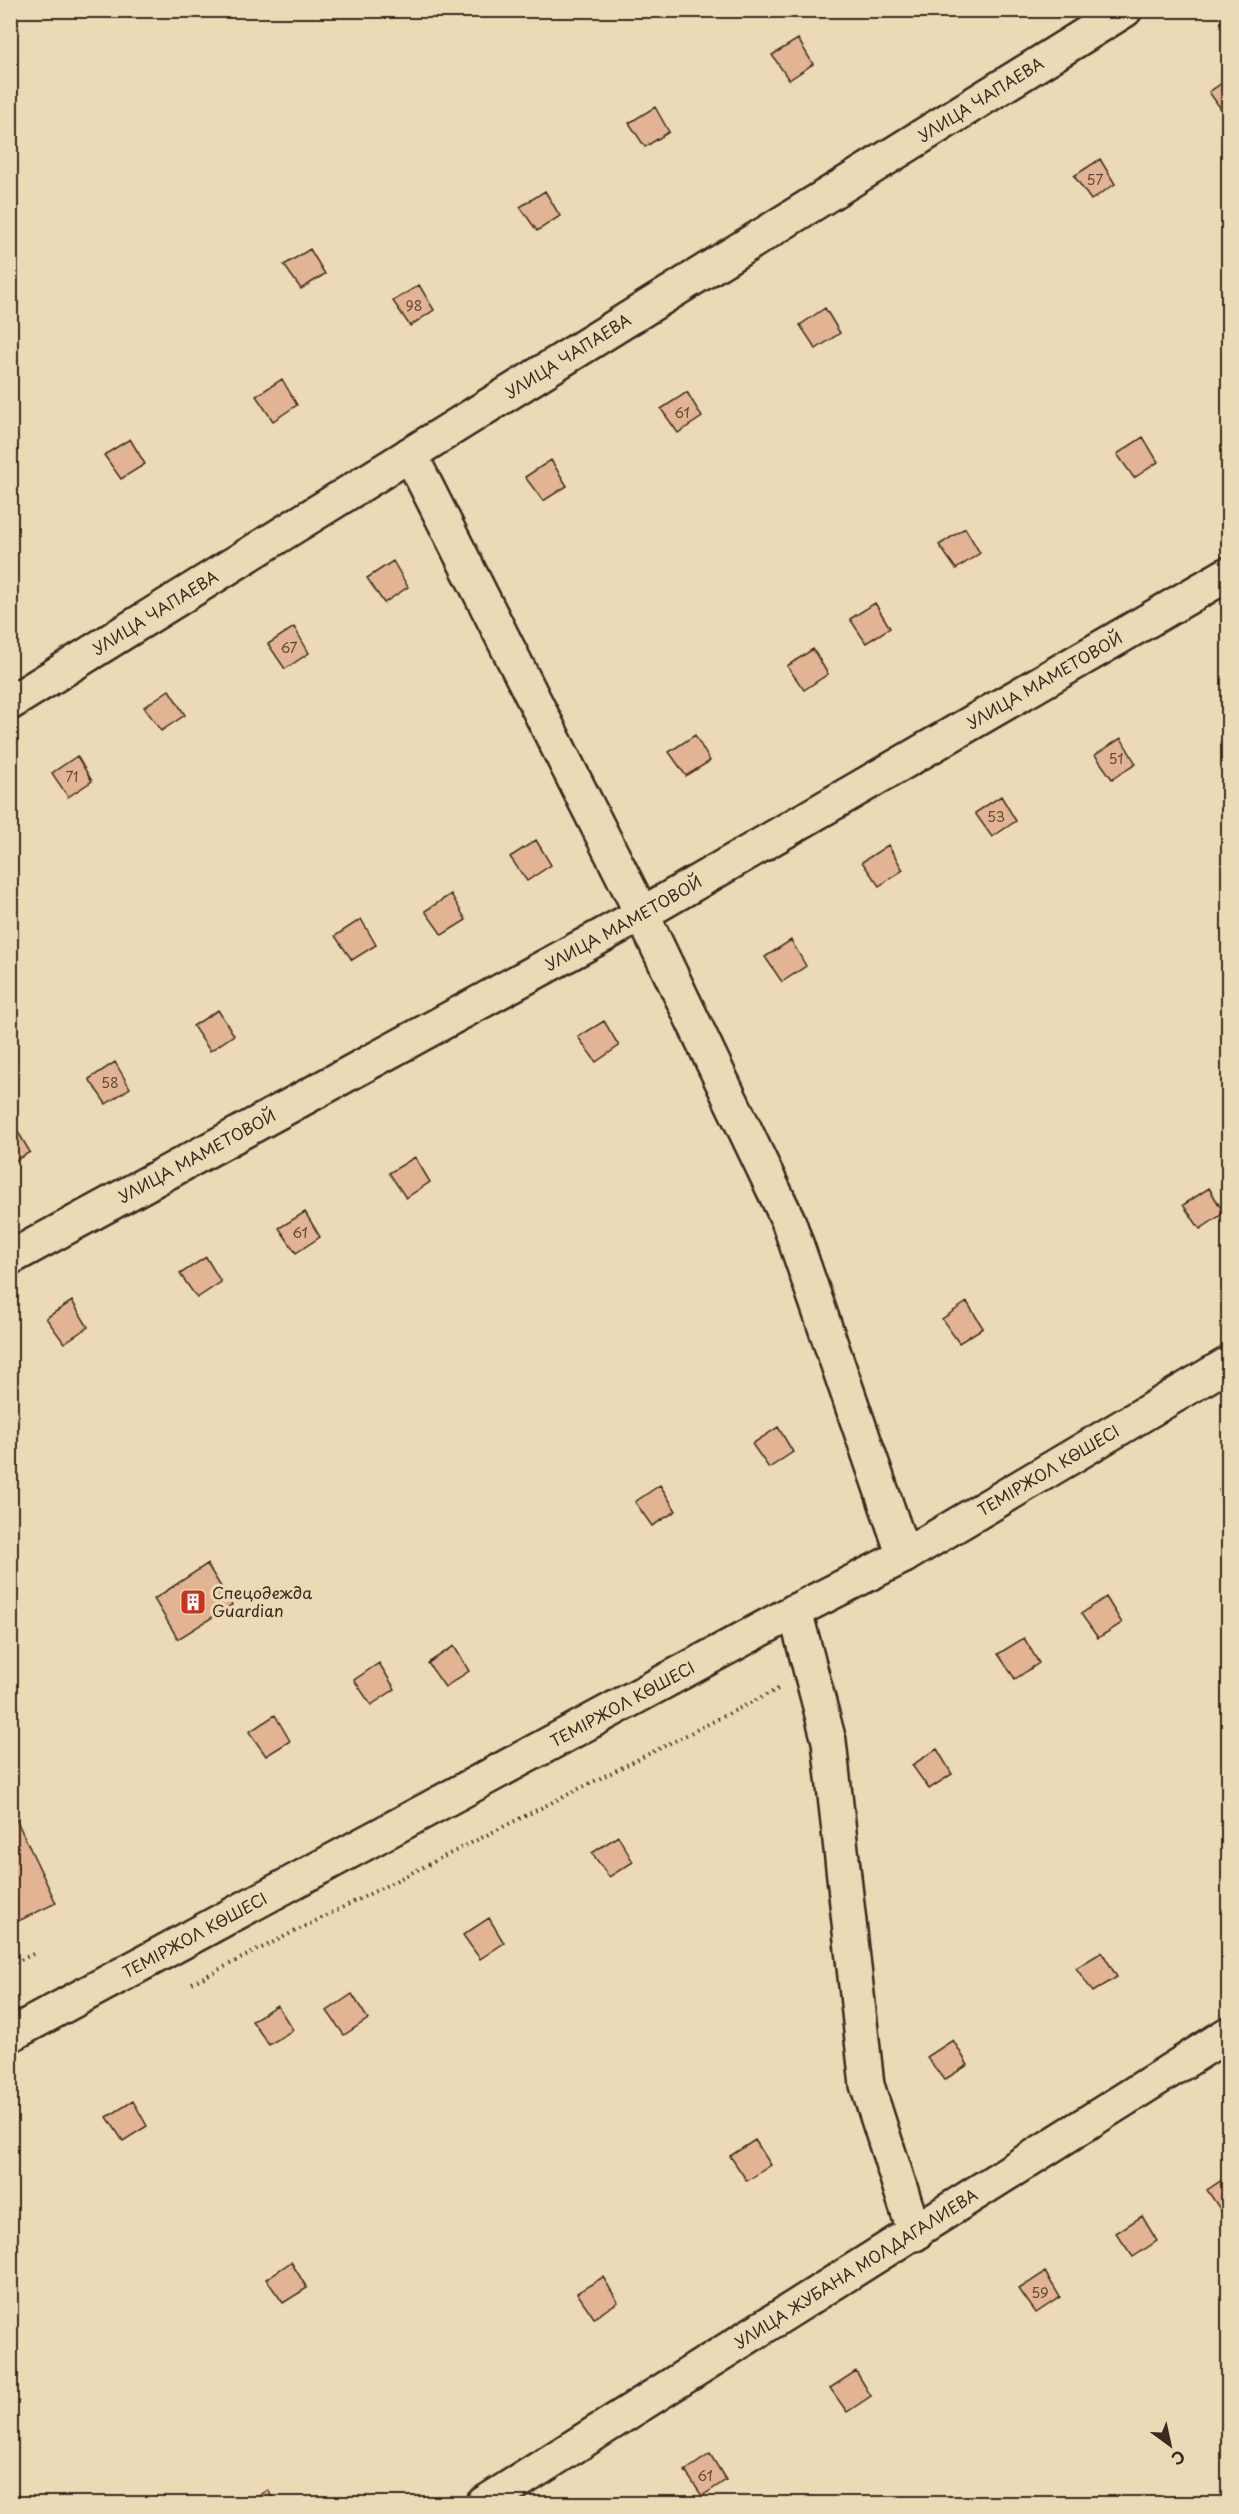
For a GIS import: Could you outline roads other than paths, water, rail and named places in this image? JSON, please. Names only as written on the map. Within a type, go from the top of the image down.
[{"type":"street","name":"УЛИЦА ЧАПАЕВА","points":[[10,703],[1125,10]]},
{"type":"street","points":[[410,454],[642,914],[788,1220],[903,1556]]},
{"type":"street","name":"УЛИЦА МАМЕТОВОЙ","points":[[10,1258],[642,914],[1228,574]]},
{"type":"street","name":"ТЕМІРЖОЛ КӨШЕСІ","points":[[10,2035],[795,1611],[903,1556],[1228,1364]]},
{"type":"street","points":[[795,1611],[829,1741],[867,2085],[915,2234]]},
{"type":"street","name":"УЛИЦА ЖУБАНА МОЛДАГАЛИЕВА","points":[[483,2504],[915,2234],[1228,2034]]},
{"type":"place","name":"Спецодежда Guardian","points":[[193,1602]]}]
